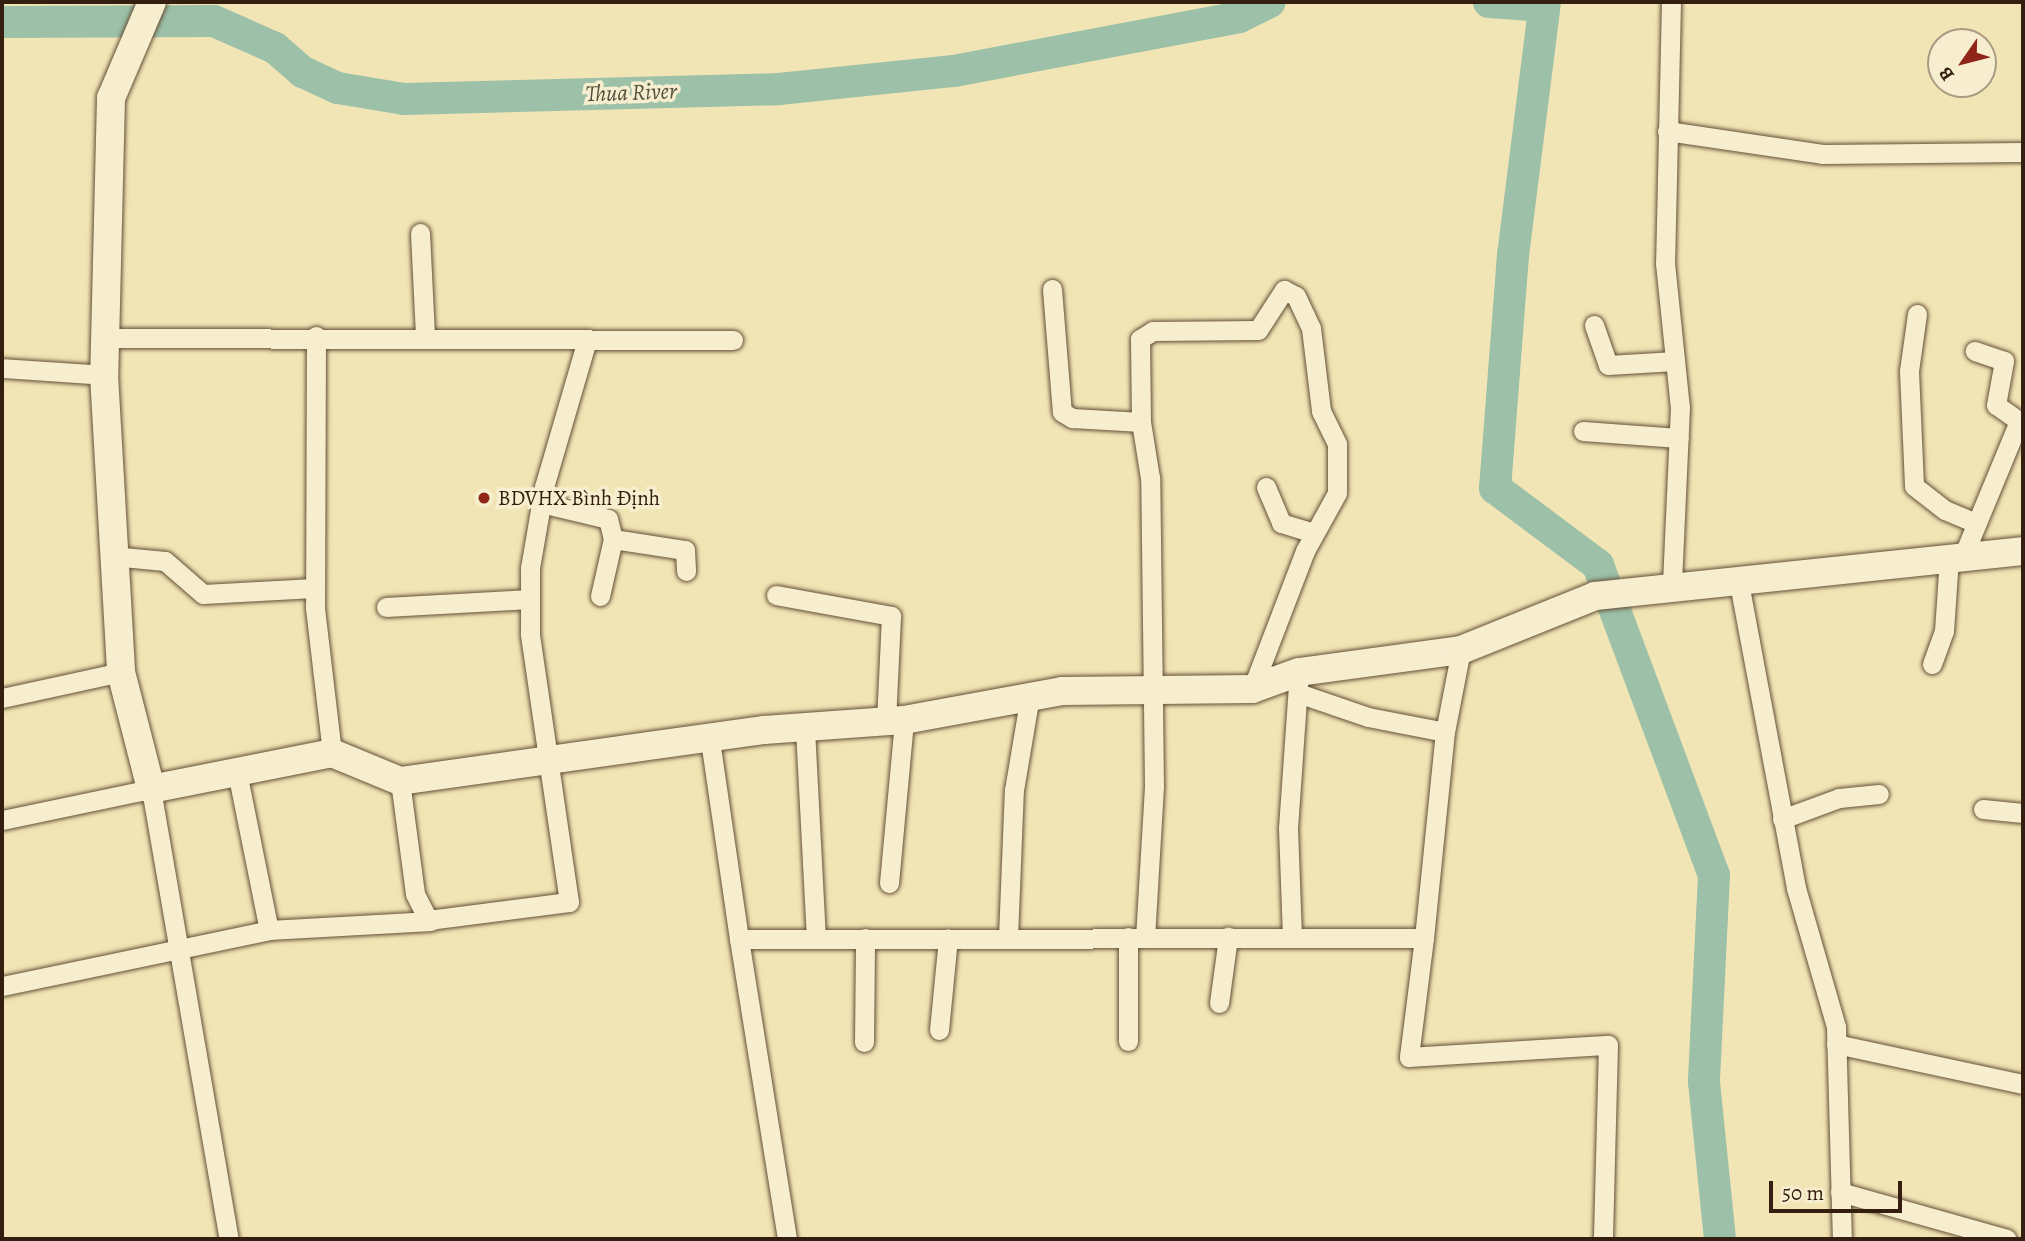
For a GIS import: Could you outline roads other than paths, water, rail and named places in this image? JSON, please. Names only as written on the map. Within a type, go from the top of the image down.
[{"type":"street","points":[[152,2],[139,44],[111,98],[110,338],[104,375],[112,556],[121,672],[151,789],[183,947],[229,1239]]},
{"type":"street","points":[[1671,2],[1665,263],[1675,361],[1679,438],[1672,586]]},
{"type":"street","points":[[1667,131],[1832,154],[2023,152]]},
{"type":"street","points":[[421,233],[425,337]]},
{"type":"street","points":[[1052,289],[1062,412],[1072,418],[1141,422]]},
{"type":"street","points":[[1128,1041],[1154,786],[1149,695],[1150,478],[1141,422],[1142,335],[1258,330],[1278,293],[1290,291],[1309,321],[1321,411],[1337,444],[1335,502],[1314,533],[1252,689]]},
{"type":"street","points":[[1917,314],[1909,380],[1914,485],[1945,510],[1976,523]]},
{"type":"street","points":[[1594,325],[1608,365],[1675,361]]},
{"type":"street","points":[[316,336],[314,588],[332,753]]},
{"type":"street","points":[[110,338],[425,337],[586,343],[733,340]]},
{"type":"street","points":[[2,986],[269,930],[431,921],[569,902],[547,761],[530,599],[541,503],[586,343]]},
{"type":"street","points":[[1933,664],[1944,631],[1957,556],[1976,523],[2021,421],[1996,405],[2004,362],[1975,351]]},
{"type":"street","points":[[2,368],[104,375]]},
{"type":"street","points":[[1583,431],[1679,438]]},
{"type":"street","points":[[1266,487],[1282,523],[1314,533]]},
{"type":"street","points":[[541,503],[608,519],[613,539],[600,596]]},
{"type":"street","points":[[613,539],[685,550],[686,571]]},
{"type":"street","points":[[2,820],[332,753],[400,781],[710,740],[895,720],[1030,695],[1076,690],[1149,695],[1252,689],[1461,650],[1595,596],[1672,586],[1739,583],[1957,556],[2023,551]]},
{"type":"street","points":[[112,556],[165,561],[203,594],[314,588]]},
{"type":"street","points":[[1739,583],[1782,819],[1836,1044],[1842,1239]]},
{"type":"street","points":[[776,595],[891,616],[895,720],[889,883]]},
{"type":"street","points":[[386,607],[530,599]]},
{"type":"street","points":[[1461,650],[1445,732],[1409,1057],[1608,1045],[1603,1239]]},
{"type":"street","points":[[2,698],[121,672]]},
{"type":"street","points":[[1298,682],[1368,717],[1445,732]]},
{"type":"street","points":[[1292,937],[1288,828],[1298,682]]},
{"type":"street","points":[[1008,937],[1014,790],[1030,695]]},
{"type":"street","points":[[805,729],[816,937]]},
{"type":"street","points":[[710,740],[787,1239]]},
{"type":"street","points":[[237,772],[269,930]]},
{"type":"street","points":[[400,781],[415,894],[431,921]]},
{"type":"street","points":[[1782,819],[1839,797],[1879,794]]},
{"type":"street","points":[[1983,809],[2023,813]]},
{"type":"street","points":[[1219,1003],[1228,937]]},
{"type":"street","points":[[864,1042],[865,938]]},
{"type":"street","points":[[939,1030],[948,938]]},
{"type":"street","points":[[739,939],[1424,939]]},
{"type":"street","points":[[1836,1044],[2023,1084]]},
{"type":"street","points":[[1840,1192],[2007,1239]]},
{"type":"waterway","name":"Thua River","points":[[2,22],[214,21],[275,48],[303,72],[338,88],[404,99],[779,89],[954,71],[1239,17],[1270,2]]},
{"type":"waterway","name":"Thua River","points":[[1489,2],[1544,6]]},
{"type":"waterway","points":[[1545,2],[1513,255],[1495,488],[1598,565],[1714,875],[1704,1082],[1720,1239]]},
{"type":"place","name":"BDVHX Bình Định","points":[[484,498]]}]
